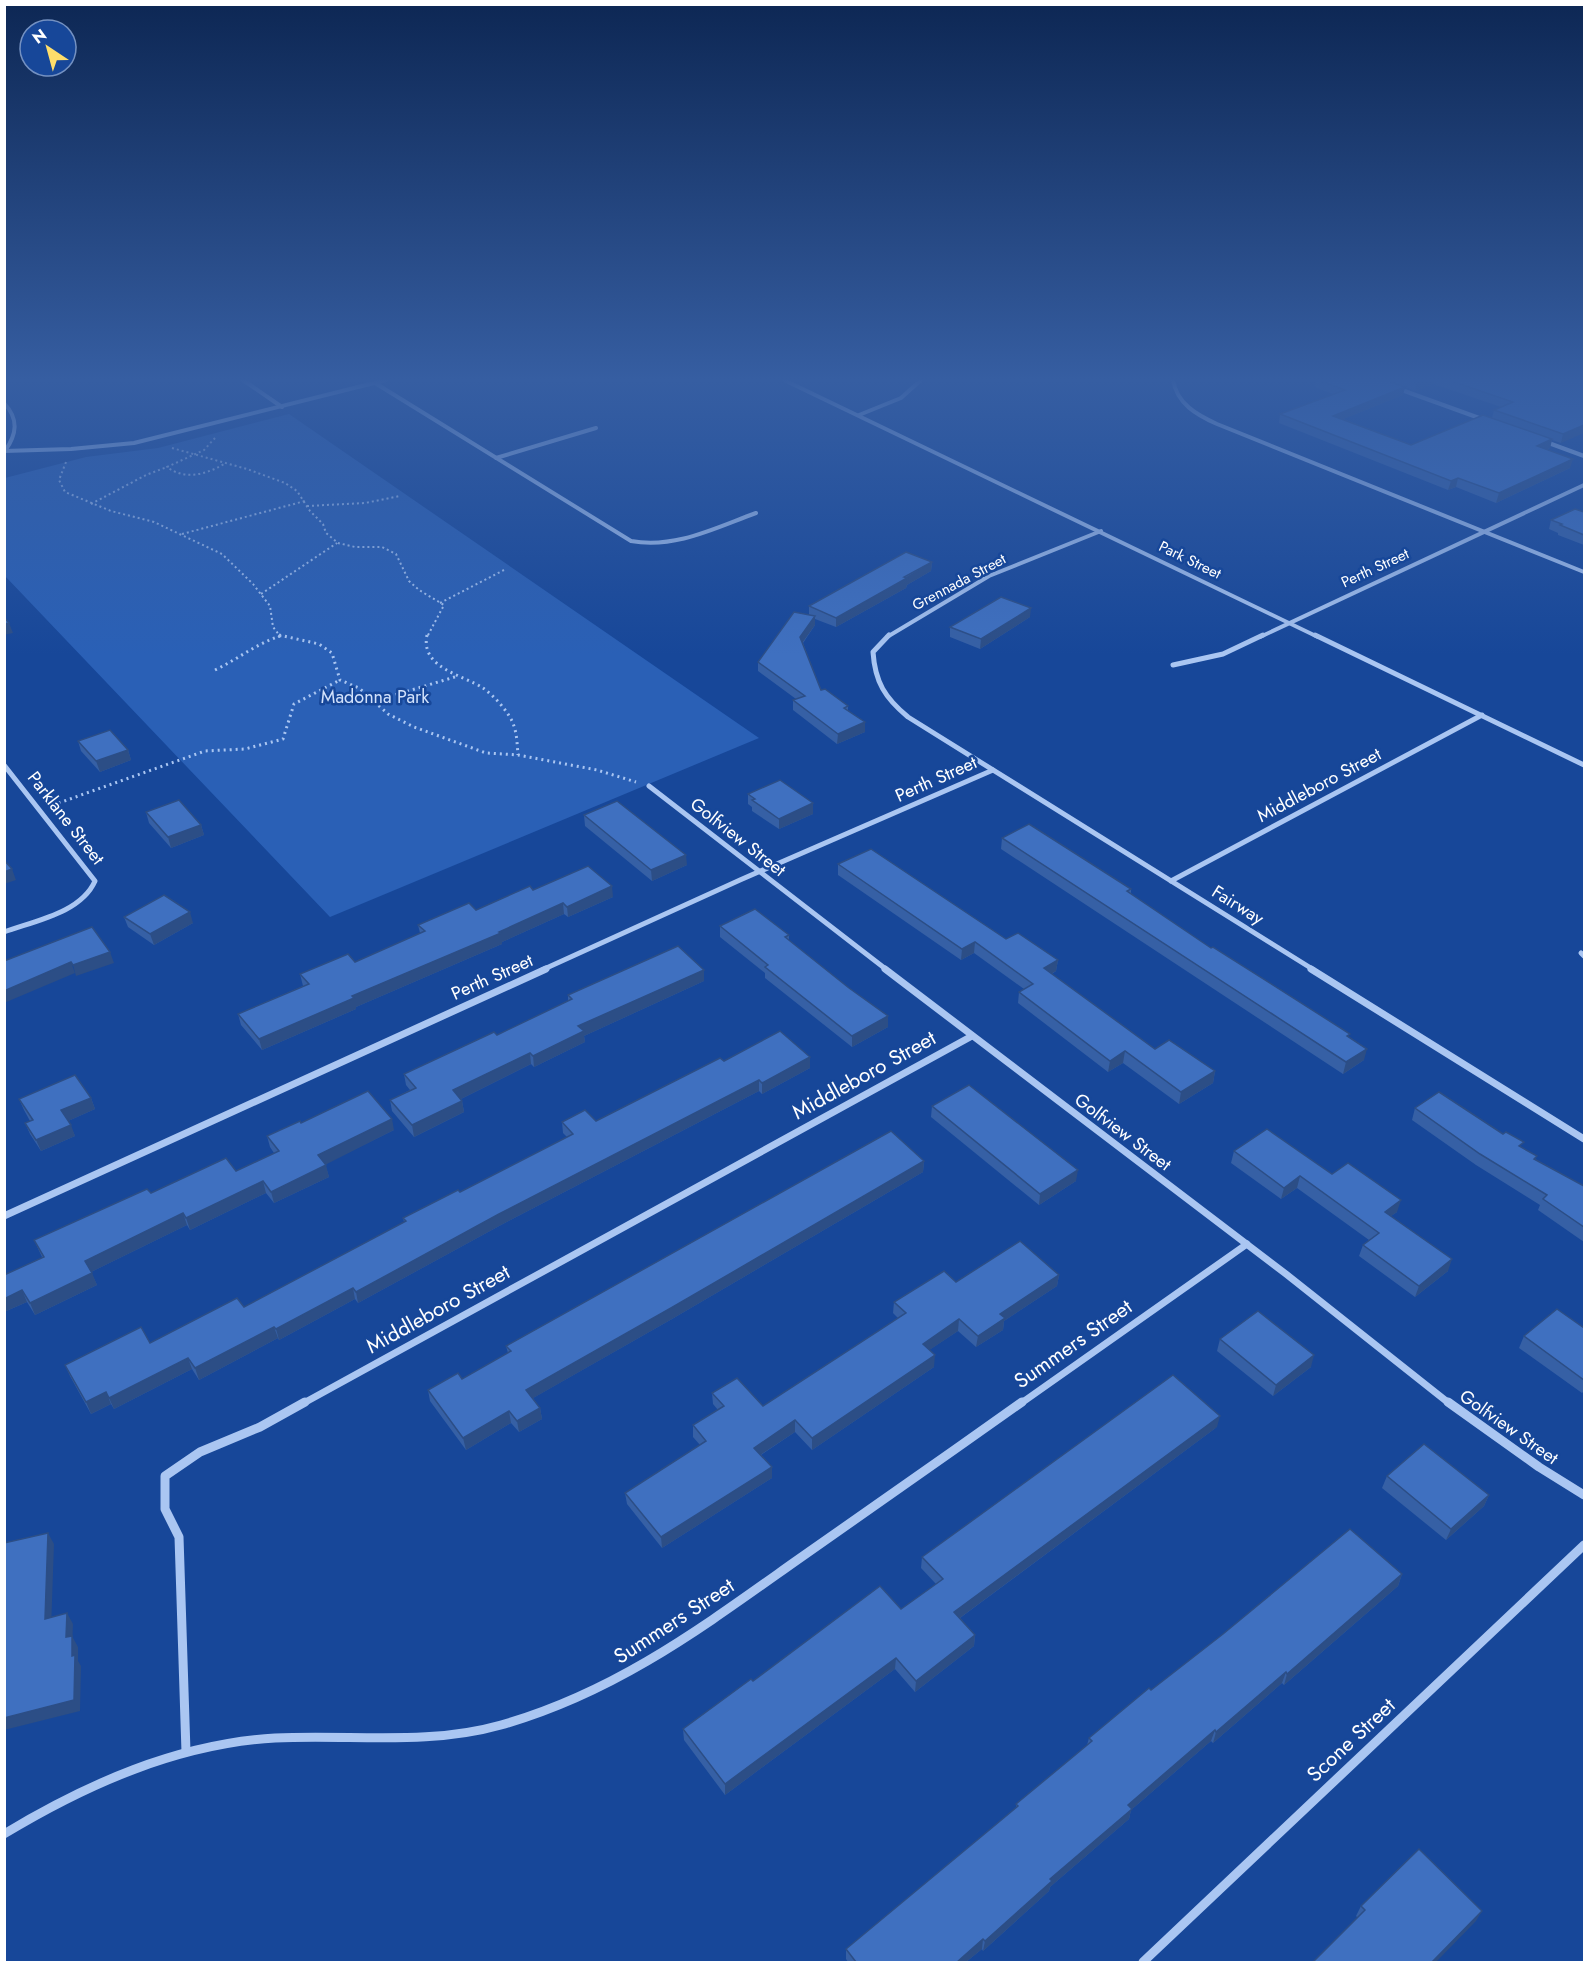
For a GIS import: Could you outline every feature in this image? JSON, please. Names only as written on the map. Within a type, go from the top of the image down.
[{"type":"street","points":[[519,472],[638,543],[654,545],[674,542],[756,513]]},
{"type":"street","name":"Park Street","points":[[977,472],[1584,765]]},
{"type":"street","points":[[1335,472],[1584,572]]},
{"type":"street","name":"Perth Street","points":[[1173,665],[1223,654],[1584,485]]},
{"type":"street","name":"Grennada Street","points":[[881,691],[874,674],[873,652],[891,633],[989,576],[1101,531]]},
{"type":"street","name":"Fairway","points":[[881,691],[908,717],[1584,1139]]},
{"type":"street","name":"Middleboro Street","points":[[1171,881],[1482,715]]},
{"type":"street","name":"Parklane Street","points":[[4,765],[41,809],[95,881],[91,892],[80,901],[4,932]]},
{"type":"street","name":"Perth Street","points":[[4,1216],[760,873],[993,770]]},
{"type":"street","name":"Golfview Street","points":[[649,786],[972,1036],[1247,1244],[1483,1430],[1543,1471],[1584,1495]]},
{"type":"street","name":"Middleboro Street","points":[[186,1752],[179,1537],[165,1509],[165,1476],[200,1452],[261,1427],[972,1036]]},
{"type":"street","name":"Summers Street","points":[[4,1834],[100,1782],[186,1752],[275,1737],[387,1740],[429,1738],[470,1732],[550,1709],[632,1672],[678,1644],[1247,1244]]},
{"type":"street","name":"Scone Street","points":[[1143,1962],[1584,1545]]},
{"type":"path","points":[[62,472],[59,480],[65,492],[91,504],[154,522],[222,554],[270,606],[273,627],[280,636]]},
{"type":"path","points":[[91,504],[155,472]]},
{"type":"path","points":[[172,472],[183,475],[209,472]]},
{"type":"path","points":[[252,472],[285,483],[297,491],[323,524],[326,533],[338,543],[355,547],[382,547],[396,554],[406,581],[414,590],[444,606],[441,616],[428,630],[426,644],[429,657],[480,686],[498,702],[512,720],[517,736],[518,755]]},
{"type":"path","points":[[307,506],[365,503],[400,496]]},
{"type":"path","points":[[181,534],[305,501]]},
{"type":"path","points":[[261,594],[338,543]]},
{"type":"path","points":[[440,603],[461,593],[476,582],[504,570]]},
{"type":"path","points":[[215,670],[242,657],[259,644],[280,636],[319,644],[332,653],[340,680]]},
{"type":"path","points":[[372,699],[395,695],[459,676]]},
{"type":"path","points":[[340,680],[359,688],[388,714],[414,727],[486,753],[518,755],[597,770],[649,786]]},
{"type":"path","points":[[41,809],[205,751],[245,749],[283,739],[294,704],[340,680]]},
{"type":"green space","name":"Madonna Park","points":[[29,472],[373,472],[759,738],[330,917],[5,576],[5,478]]},
{"type":"building","points":[[1428,472],[1545,472],[1499,493],[1458,478],[1451,481]]},
{"type":"building","points":[[1575,509],[1584,512],[1584,535],[1551,520]]},
{"type":"building","points":[[906,552],[932,562],[836,618],[809,606]]},
{"type":"building","points":[[1001,597],[1031,608],[981,639],[950,627]]},
{"type":"building","points":[[794,612],[815,616],[800,637],[821,690],[825,689],[848,706],[844,708],[865,722],[838,734],[793,700],[805,696],[758,662]]},
{"type":"building","points":[[110,730],[128,750],[96,761],[78,741]]},
{"type":"building","points":[[780,780],[813,803],[779,819],[752,800],[755,799],[748,794]]},
{"type":"building","points":[[179,800],[201,825],[168,837],[146,812]]},
{"type":"building","points":[[617,801],[686,855],[651,870],[584,815]]},
{"type":"building","points":[[1029,824],[1131,889],[1127,891],[1211,948],[1213,947],[1350,1034],[1347,1036],[1367,1049],[1346,1062],[1002,838]]},
{"type":"building","points":[[871,849],[1006,939],[1018,933],[1058,960],[1044,968],[1155,1049],[1169,1040],[1215,1071],[1181,1092],[1125,1051],[1110,1061],[1019,992],[1033,984],[975,942],[962,949],[838,864]]},
{"type":"building","points":[[4,860],[12,869],[4,872]]},
{"type":"building","points":[[588,866],[612,886],[567,907],[563,903],[499,932],[501,933],[352,996],[354,998],[259,1039],[238,1014],[309,984],[300,974],[348,954],[355,962],[425,931],[418,925],[469,903],[476,910],[530,886],[533,890]]},
{"type":"building","points":[[164,895],[190,912],[150,934],[124,917]]},
{"type":"building","points":[[755,909],[789,935],[785,937],[888,1016],[852,1036],[765,967],[768,965],[720,926]]},
{"type":"building","points":[[92,927],[110,952],[73,965],[71,962],[4,991],[4,961]]},
{"type":"building","points":[[678,946],[704,970],[578,1026],[584,1031],[533,1056],[530,1053],[453,1090],[462,1101],[412,1125],[390,1100],[416,1088],[404,1074],[494,1032],[497,1035],[572,999],[568,995]]},
{"type":"building","points":[[780,1031],[810,1057],[762,1083],[759,1080],[499,1214],[356,1292],[353,1288],[195,1368],[188,1358],[109,1398],[106,1392],[86,1402],[65,1365],[141,1327],[150,1343],[237,1298],[244,1307],[406,1221],[403,1218],[458,1190],[460,1192],[573,1134],[562,1122],[585,1110],[596,1121],[720,1058],[724,1061]]},
{"type":"building","points":[[75,1075],[91,1098],[61,1110],[71,1125],[36,1140],[25,1123],[33,1120],[19,1099]]},
{"type":"building","points":[[969,1085],[1078,1170],[1040,1194],[932,1106]]},
{"type":"building","points":[[368,1091],[392,1119],[318,1155],[326,1165],[271,1192],[263,1181],[186,1218],[183,1213],[85,1261],[92,1273],[30,1303],[22,1290],[4,1299],[4,1275],[44,1257],[34,1240],[147,1189],[151,1193],[226,1158],[236,1171],[279,1151],[267,1136],[300,1121],[301,1123]]},
{"type":"building","points":[[1439,1092],[1503,1134],[1506,1132],[1524,1142],[1519,1146],[1537,1156],[1534,1159],[1584,1186],[1584,1227],[1543,1199],[1547,1195],[1480,1154],[1415,1108]]},
{"type":"building","points":[[1267,1129],[1332,1174],[1348,1163],[1401,1200],[1385,1212],[1452,1259],[1419,1286],[1363,1245],[1379,1233],[1300,1176],[1284,1188],[1234,1151]]},
{"type":"building","points":[[891,1131],[924,1161],[526,1390],[540,1408],[517,1421],[509,1411],[463,1438],[428,1390],[458,1373],[462,1379],[511,1351],[506,1346]]},
{"type":"building","points":[[1020,1241],[1059,1275],[1000,1314],[1005,1318],[978,1336],[959,1319],[923,1344],[935,1355],[812,1438],[795,1420],[754,1448],[772,1467],[661,1537],[625,1493],[706,1441],[693,1425],[724,1406],[712,1393],[737,1378],[763,1406],[906,1313],[894,1302],[944,1271],[956,1282]]},
{"type":"building","points":[[1557,1309],[1584,1328],[1584,1380],[1524,1336]]},
{"type":"building","points":[[1258,1311],[1314,1355],[1276,1385],[1220,1339]]},
{"type":"building","points":[[1173,1375],[1220,1416],[954,1612],[975,1635],[916,1681],[896,1658],[725,1784],[683,1729],[751,1679],[753,1681],[880,1586],[901,1609],[943,1579],[922,1557]]},
{"type":"building","points":[[1424,1444],[1489,1495],[1451,1529],[1387,1476]]},
{"type":"building","points":[[1350,1529],[1402,1574],[1287,1674],[1286,1672],[1216,1732],[1215,1730],[1128,1805],[1132,1809],[1050,1879],[1052,1881],[985,1941],[983,1939],[957,1962],[856,1962],[846,1949],[1018,1806],[1016,1804],[1092,1741],[1089,1738],[1149,1688],[1151,1690],[1223,1634]]},
{"type":"building","points":[[48,1533],[45,1619],[67,1613],[66,1637],[72,1636],[72,1656],[75,1655],[74,1700],[4,1718],[4,1543]]},
{"type":"building","points":[[1419,1849],[1482,1911],[1432,1962],[1313,1962],[1365,1910],[1361,1906]]}]
